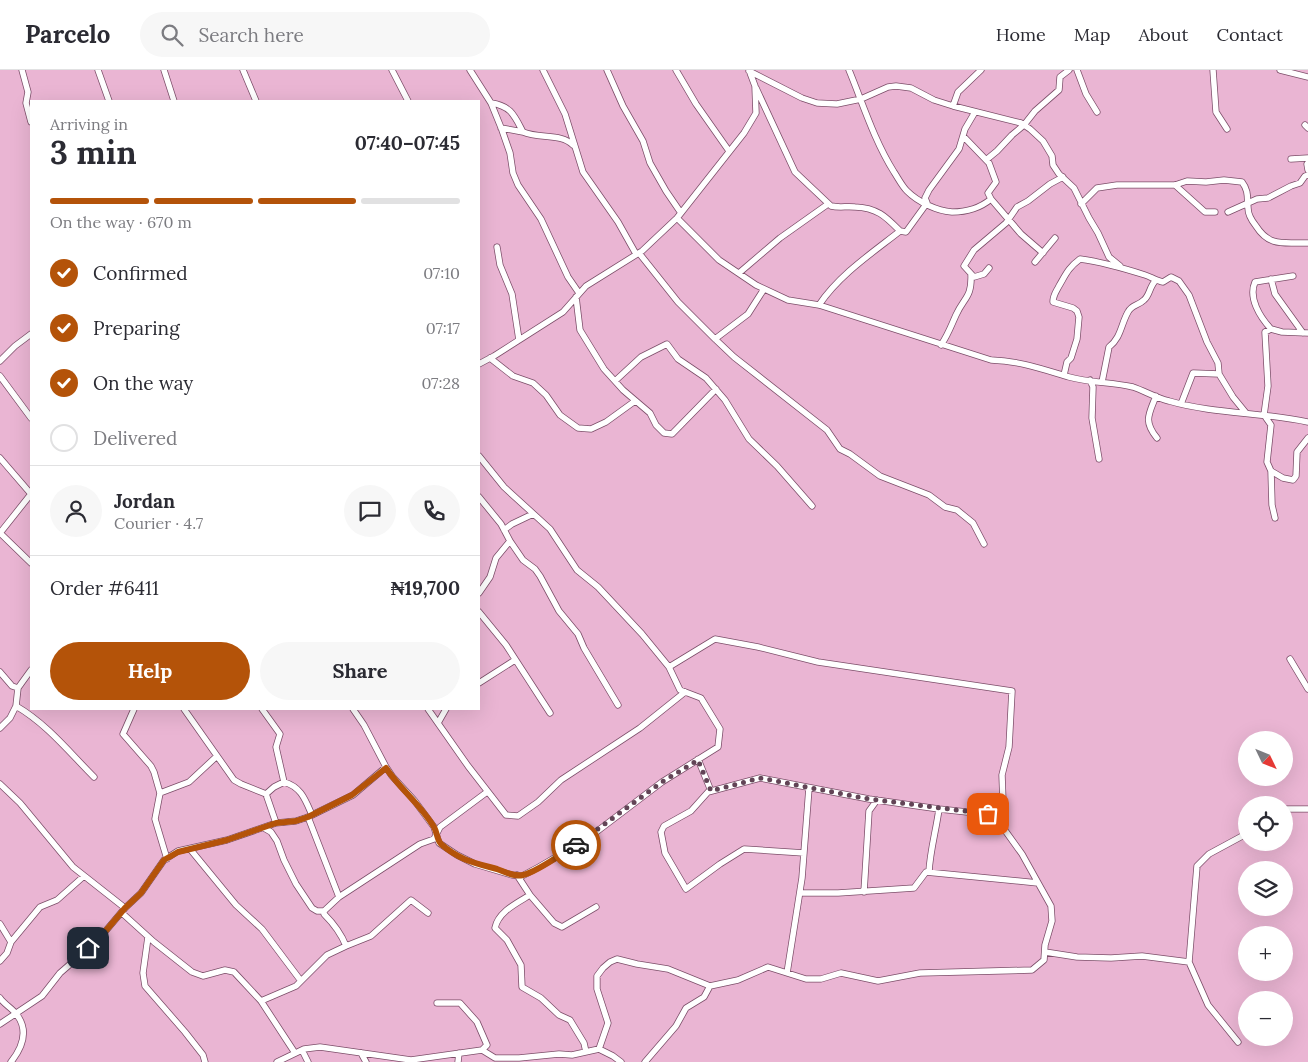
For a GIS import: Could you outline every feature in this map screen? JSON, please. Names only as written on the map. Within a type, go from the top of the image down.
[{"type":"street","points":[[22,70],[28,92],[26,103],[30,118]]},
{"type":"street","points":[[98,70],[109,100]]},
{"type":"street","points":[[164,70],[174,100]]},
{"type":"street","points":[[243,70],[256,100]]},
{"type":"street","points":[[392,70],[407,100]]},
{"type":"street","points":[[470,70],[491,103],[510,153],[513,173],[518,185],[542,219],[578,295],[580,330],[604,369],[634,401],[650,412],[656,425],[664,433],[672,434],[716,389]]},
{"type":"street","points":[[543,70],[564,114],[584,172],[638,254],[678,302],[734,357],[827,430],[840,449],[880,476],[930,495],[945,507],[957,510],[973,523],[984,544]]},
{"type":"street","points":[[607,70],[623,106],[643,141],[650,163],[679,216],[713,254],[764,289],[788,300],[819,305],[991,360],[1012,360],[1064,375],[1133,387],[1181,404],[1212,410],[1308,422]]},
{"type":"street","points":[[676,70],[696,104],[730,150]]},
{"type":"street","points":[[749,70],[802,98],[817,103],[837,104],[861,99],[888,87],[896,86],[911,88],[934,100],[953,106],[1024,125],[1043,141],[1052,156],[1053,165],[1074,188],[1109,257],[1120,266]]},
{"type":"street","points":[[749,70],[795,172],[828,204],[834,207],[857,207],[873,210],[887,217],[900,231],[906,232],[926,203],[925,198],[929,190],[959,148],[965,129],[975,112]]},
{"type":"street","points":[[849,70],[882,152],[905,189],[914,197],[938,210],[965,212],[983,205],[991,199]]},
{"type":"street","points":[[953,106],[958,92],[981,70]]},
{"type":"street","points":[[986,160],[1059,90],[1060,77],[1069,70]]},
{"type":"street","points":[[1077,70],[1086,94],[1097,112]]},
{"type":"street","points":[[1213,70],[1216,112],[1226,129]]},
{"type":"street","points":[[1284,71],[1308,76]]},
{"type":"street","points":[[755,86],[756,113]]},
{"type":"street","points":[[491,103],[506,108],[513,113],[523,132]]},
{"type":"street","points":[[480,363],[563,312],[586,286],[638,254],[679,216],[756,113],[765,109]]},
{"type":"street","points":[[501,128],[540,136],[565,138],[575,146]]},
{"type":"street","points":[[963,136],[986,160],[996,182],[988,192],[991,199],[1021,234],[1043,253]]},
{"type":"street","points":[[1291,159],[1308,158]]},
{"type":"street","points":[[1308,163],[1308,170]]},
{"type":"street","points":[[1228,212],[1257,199],[1268,198],[1300,183],[1308,176]]},
{"type":"street","points":[[989,268],[984,274],[974,277],[964,266],[974,250],[1006,223],[1017,207],[1063,177]]},
{"type":"street","points":[[1081,204],[1097,188],[1175,184],[1187,181],[1206,182],[1224,180],[1242,182],[1246,187],[1249,198],[1250,216],[1263,236],[1271,242],[1307,242]]},
{"type":"street","points":[[1175,184],[1205,212],[1215,212]]},
{"type":"street","points":[[739,273],[780,238],[828,204]]},
{"type":"street","points":[[819,305],[830,290],[900,231]]},
{"type":"street","points":[[1035,262],[1055,238]]},
{"type":"street","points":[[497,247],[500,265],[512,294],[519,340]]},
{"type":"street","points":[[1064,375],[1067,362],[1071,358],[1077,339],[1079,317],[1077,311],[1072,308],[1053,302],[1053,295],[1060,286],[1065,273],[1080,259],[1093,260],[1107,265],[1120,266],[1163,282],[1171,277],[1180,282],[1189,295],[1207,342],[1218,363],[1219,374],[1232,397],[1246,413]]},
{"type":"street","points":[[941,345],[956,313],[968,296],[971,287],[971,274]]},
{"type":"street","points":[[1293,276],[1256,282],[1252,288],[1253,298],[1262,320],[1271,329],[1282,332],[1305,333]]},
{"type":"street","points":[[1271,279],[1275,294],[1305,333]]},
{"type":"street","points":[[1102,382],[1109,347],[1116,342],[1132,306],[1144,300],[1156,280]]},
{"type":"street","points":[[716,339],[748,314],[764,289]]},
{"type":"street","points":[[1271,329],[1265,332],[1268,386],[1264,415],[1272,425],[1267,462],[1271,472],[1272,505],[1275,518]]},
{"type":"street","points":[[0,361],[30,335]]},
{"type":"street","points":[[614,381],[641,358],[667,344],[678,358],[706,378],[716,389],[732,408],[749,439],[778,466],[812,506]]},
{"type":"street","points":[[490,358],[513,376],[533,383],[546,395],[560,415],[578,428],[591,429],[606,422],[634,401]]},
{"type":"street","points":[[1181,404],[1193,373],[1219,374]]},
{"type":"street","points":[[0,376],[30,417]]},
{"type":"street","points":[[1090,380],[1093,387],[1092,418],[1099,459]]},
{"type":"street","points":[[1156,396],[1149,416],[1149,428],[1157,438]]},
{"type":"street","points":[[1271,472],[1282,478],[1293,480],[1296,476],[1297,452],[1308,438]]},
{"type":"street","points":[[354,710],[364,724],[386,768],[414,800],[437,833],[439,843],[475,864],[522,876],[587,839],[662,782],[718,747],[720,730],[701,698],[680,690],[669,667],[642,634],[598,587],[577,570],[550,530],[504,487],[480,457]]},
{"type":"street","points":[[0,458],[30,493]]},
{"type":"street","points":[[30,495],[0,533],[30,562]]},
{"type":"street","points":[[480,498],[487,505],[523,560],[540,576],[559,611],[578,634],[584,648],[618,705]]},
{"type":"street","points":[[504,530],[533,514]]},
{"type":"street","points":[[480,592],[490,577],[496,558],[510,540]]},
{"type":"street","points":[[480,613],[506,645],[550,713]]},
{"type":"street","points":[[599,1049],[608,1024],[597,989],[597,976],[610,962],[617,959],[668,969],[710,986],[738,980],[768,967],[806,979],[821,979],[841,973],[878,981],[920,973],[1032,970],[1044,960],[1052,921],[1051,906],[1022,854],[1004,829],[1002,775],[1009,747],[1012,691],[818,662],[715,638],[669,667]]},
{"type":"street","points":[[1290,659],[1308,690]]},
{"type":"street","points":[[480,681],[515,660]]},
{"type":"street","points":[[0,728],[10,718],[16,706],[18,688],[30,671]]},
{"type":"street","points":[[0,672],[12,686],[18,688]]},
{"type":"street","points":[[429,710],[487,792],[506,815],[518,816],[538,802],[561,780],[640,728],[685,692]]},
{"type":"street","points":[[16,706],[32,715],[47,728],[94,777]]},
{"type":"street","points":[[134,710],[123,734],[154,772],[160,793],[155,819],[166,859]]},
{"type":"street","points":[[185,710],[216,756],[237,782],[266,794],[276,823]]},
{"type":"street","points":[[263,710],[280,734],[276,747],[284,782]]},
{"type":"street","points":[[438,723],[445,710]]},
{"type":"street","points":[[160,793],[189,782],[216,756]]},
{"type":"street","points":[[698,760],[711,791]]},
{"type":"street","points":[[0,1024],[42,996],[60,973],[98,940],[141,893],[166,859],[178,852],[227,840],[276,823],[296,821],[310,816],[352,795],[386,768]]},
{"type":"street","points":[[804,853],[744,849],[686,888],[665,852],[661,832],[664,826],[691,811],[708,792],[760,778],[877,800],[1004,816]]},
{"type":"street","points":[[266,794],[284,782]]},
{"type":"street","points":[[284,782],[300,790],[339,897]]},
{"type":"street","points":[[0,784],[20,803],[62,856],[124,911],[148,937],[198,975],[203,976],[225,970],[234,972],[261,1000],[295,1053]]},
{"type":"street","points":[[787,973],[800,893],[809,788]]},
{"type":"street","points":[[264,828],[271,832],[277,841],[292,876],[312,908],[317,911],[324,911],[339,897],[420,844],[434,839],[440,827],[487,792]]},
{"type":"street","points":[[864,892],[869,810],[877,800]]},
{"type":"street","points":[[929,872],[930,850],[935,839],[939,809]]},
{"type":"street","points":[[1293,809],[1308,809]]},
{"type":"street","points":[[1238,838],[1209,854],[1196,866],[1189,962],[1208,1005],[1238,1042]]},
{"type":"street","points":[[190,849],[236,905],[262,928],[301,981]]},
{"type":"street","points":[[800,893],[838,894],[914,888],[926,872],[1038,884]]},
{"type":"street","points":[[518,875],[530,895],[554,922],[562,927],[596,907]]},
{"type":"street","points":[[0,961],[7,953],[11,942],[40,906],[57,900],[84,876]]},
{"type":"street","points":[[530,895],[508,908],[496,922],[495,928],[507,940],[521,965],[522,987],[541,998],[559,1015],[570,1020],[584,1043],[586,1052]]},
{"type":"street","points":[[261,1000],[296,986],[326,955],[371,936],[411,900],[428,913]]},
{"type":"street","points":[[324,911],[324,914],[342,935],[346,946]]},
{"type":"street","points":[[0,924],[11,942]]},
{"type":"street","points":[[148,937],[143,973],[146,986],[203,1056],[205,1062]]},
{"type":"street","points":[[1045,952],[1077,957],[1111,958],[1142,956],[1189,962]]},
{"type":"street","points":[[645,1062],[676,1026],[686,1008],[704,997],[710,986]]},
{"type":"street","points":[[0,998],[4,1004],[17,1014],[24,1030],[19,1051],[11,1062]]},
{"type":"street","points":[[277,1062],[302,1050],[320,1047],[411,1060],[482,1050],[487,1045],[477,1022],[460,1003],[437,1004]]},
{"type":"street","points":[[482,1050],[495,1058],[516,1060],[559,1054],[572,1055],[599,1049],[621,1062]]},
{"type":"street","points":[[302,1050],[308,1062]]},
{"type":"street","points":[[361,1053],[366,1062]]},
{"type":"street","points":[[458,1062],[459,1053]]},
{"type":"way so far","points":[[576,845],[587,839],[662,782],[698,760],[711,791],[760,778],[869,799],[988,814]]},
{"type":"route","points":[[88,948],[98,940],[125,908],[141,893],[164,860],[178,852],[227,840],[276,823],[296,821],[308,817],[352,795],[386,768],[414,800],[434,827],[439,843],[475,864],[512,875],[522,876],[539,868],[576,845]]}]
